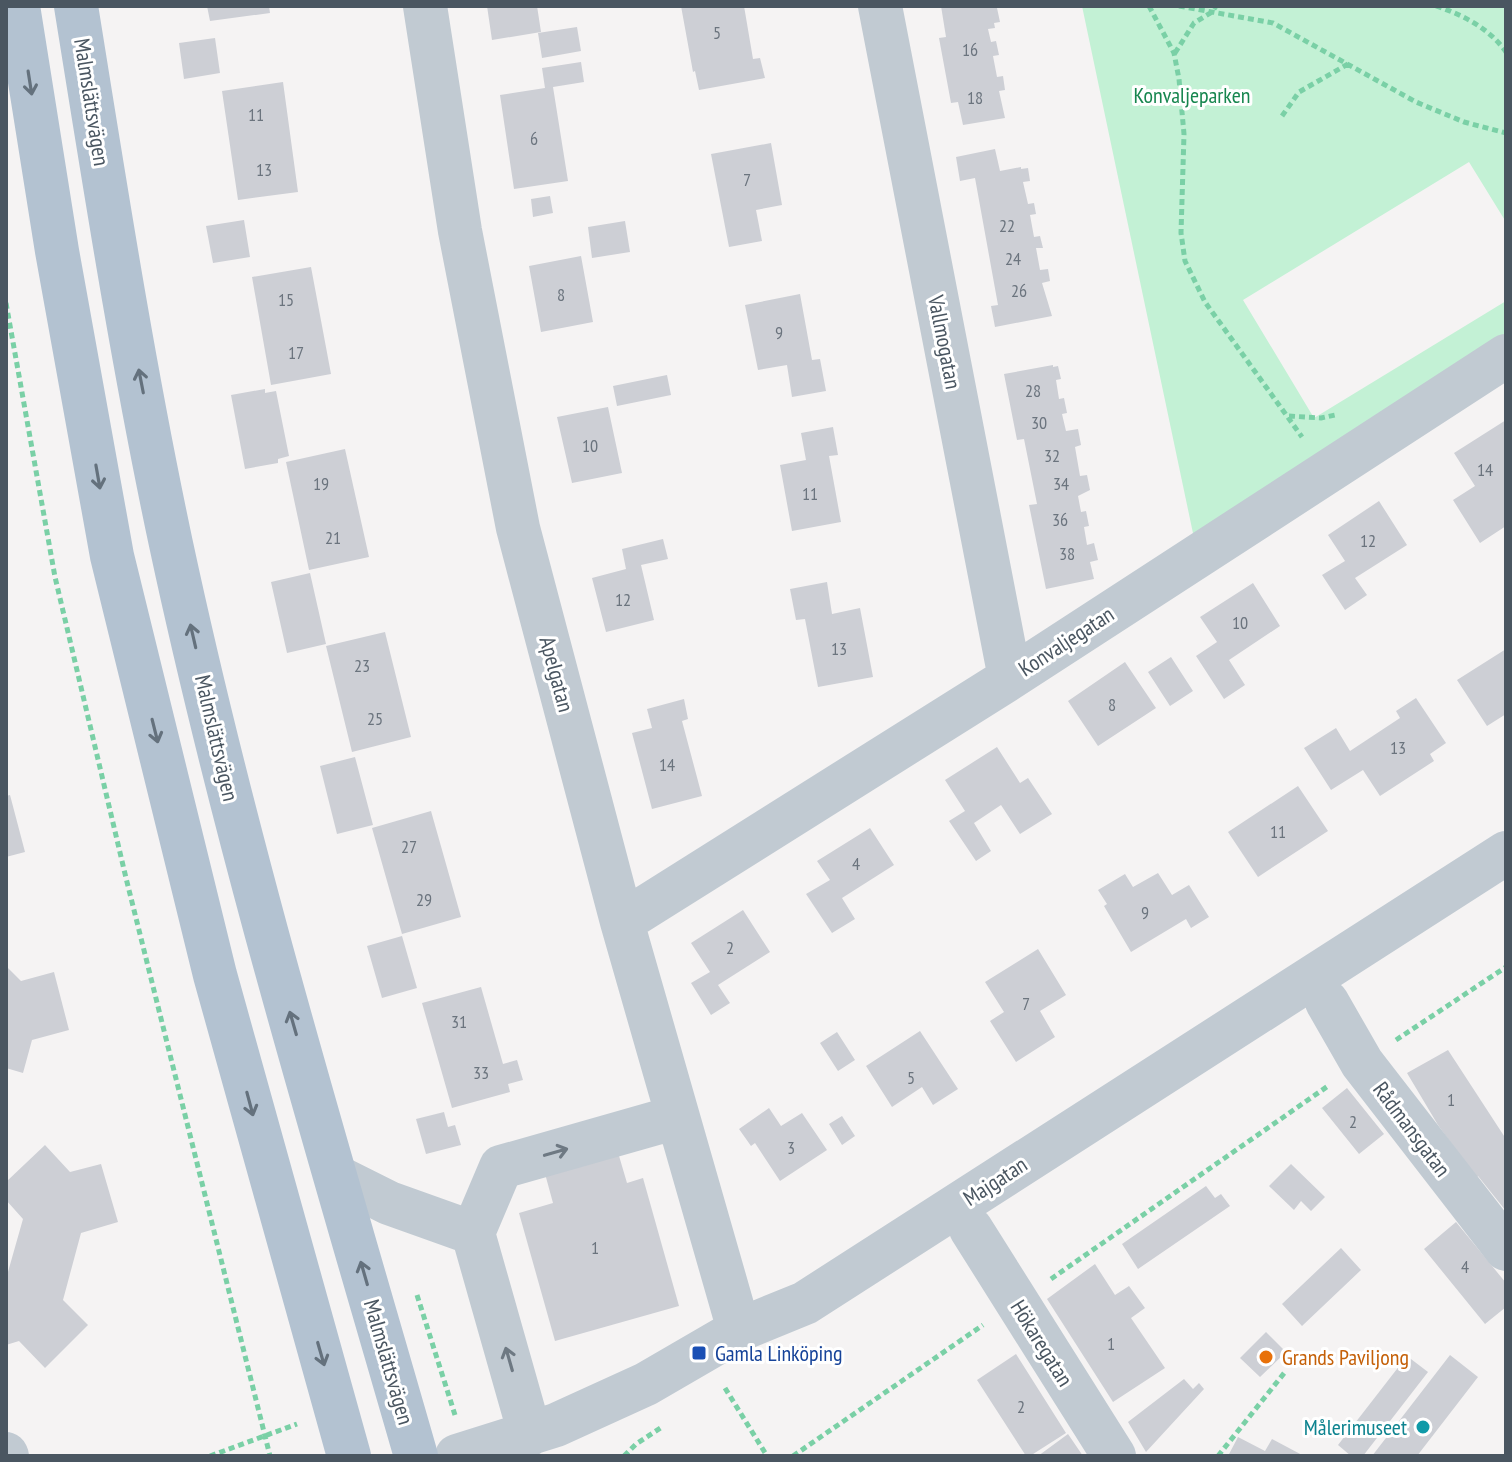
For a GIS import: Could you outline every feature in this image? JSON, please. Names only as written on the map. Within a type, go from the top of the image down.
[{"type":"main road","points":[[18,6],[57,251],[112,556],[215,975],[349,1456]]},
{"type":"main road","name":"Malmslättsvägen","points":[[76,6],[116,249],[171,544],[242,844],[416,1456]]},
{"type":"street","name":"Apelgatan","points":[[425,6],[460,231],[518,528],[622,922],[739,1330]]},
{"type":"street","name":"Vallmogatan","points":[[880,6],[1010,678]]},
{"type":"street","name":"Konvaljegatan","points":[[622,922],[1010,678],[1506,356]]},
{"type":"street","name":"Majgatan","points":[[457,1456],[551,1439],[739,1330],[805,1303],[1506,853]]},
{"type":"street","name":"Rådmansgatan","points":[[1327,1002],[1362,1063],[1506,1249]]},
{"type":"street","points":[[551,1439],[473,1233],[501,1167],[677,1117]]},
{"type":"street","points":[[337,1177],[389,1203],[473,1233]]},
{"type":"street","name":"Hökaregatan","points":[[971,1229],[1114,1456]]},
{"type":"path","points":[[1149,6],[1174,53],[1184,134],[1181,233],[1185,261],[1205,302],[1325,472]]},
{"type":"path","points":[[1179,6],[1214,9],[1273,23],[1416,102],[1464,122],[1506,133]]},
{"type":"path","points":[[1436,6],[1462,15],[1496,38],[1506,52]]},
{"type":"path","points":[[1174,53],[1194,23],[1214,9]]},
{"type":"path","points":[[1282,116],[1299,92],[1349,64]]},
{"type":"path","points":[[6,303],[55,577],[126,878],[270,1456]]},
{"type":"path","points":[[793,1456],[1506,967]]},
{"type":"path","points":[[416,1290],[443,1377]]},
{"type":"path","points":[[1218,1456],[1285,1372]]},
{"type":"path","points":[[725,1388],[767,1456]]},
{"type":"green space","name":"Konvaljeparken","points":[[1082,6],[1506,6],[1506,222],[1469,162],[1243,300],[1314,418],[1506,301],[1506,341],[1194,538]]},
{"type":"building","points":[[207,6],[269,6],[270,13],[210,21]]},
{"type":"building","points":[[487,6],[537,6],[541,32],[492,40]]},
{"type":"building","points":[[681,6],[744,6],[753,59],[760,58],[765,78],[699,90]]},
{"type":"building","points":[[941,6],[997,8],[1000,22],[994,23],[995,28],[988,29],[991,42],[996,41],[999,55],[993,56],[997,77],[1003,76],[1005,90],[999,91],[1005,118],[963,125],[958,102],[951,103],[939,38],[946,37]]},
{"type":"building","points":[[577,27],[581,51],[542,58],[538,33]]},
{"type":"building","points":[[215,38],[220,73],[184,79],[179,43]]},
{"type":"building","points":[[581,62],[584,82],[553,87],[568,181],[514,189],[500,95],[545,88],[542,68]]},
{"type":"building","points":[[283,82],[298,192],[238,200],[222,91]]},
{"type":"building","points":[[771,143],[782,205],[756,210],[762,241],[729,247],[711,154]]},
{"type":"building","points":[[995,149],[1000,171],[1028,168],[1030,181],[1023,182],[1028,204],[1034,203],[1036,214],[1030,215],[1034,237],[1040,236],[1043,248],[1036,248],[1040,270],[1048,269],[1050,281],[1042,283],[1052,316],[995,327],[991,306],[998,305],[975,178],[960,181],[956,157]]},
{"type":"building","points":[[550,196],[553,213],[533,217],[531,199]]},
{"type":"building","points":[[244,220],[250,257],[213,263],[206,226]]},
{"type":"building","points":[[625,221],[630,252],[592,258],[588,227]]},
{"type":"building","points":[[581,256],[593,322],[541,332],[529,266]]},
{"type":"building","points":[[311,267],[331,374],[271,385],[252,277]]},
{"type":"building","points":[[800,294],[812,360],[820,359],[826,391],[792,397],[787,365],[758,370],[745,305]]},
{"type":"building","points":[[1058,366],[1061,379],[1056,380],[1059,399],[1064,398],[1067,413],[1062,414],[1066,431],[1078,429],[1081,445],[1075,447],[1080,476],[1087,475],[1090,490],[1078,496],[1081,512],[1086,511],[1089,526],[1084,527],[1087,545],[1094,543],[1098,560],[1090,562],[1094,579],[1046,589],[1029,505],[1037,504],[1024,439],[1017,440],[1004,374]]},
{"type":"building","points":[[667,375],[671,395],[617,406],[613,386]]},
{"type":"building","points":[[265,389],[265,393],[276,391],[289,456],[278,459],[278,463],[245,469],[231,395]]},
{"type":"building","points":[[608,407],[622,473],[572,483],[557,417]]},
{"type":"building","points":[[1506,420],[1506,526],[1480,543],[1453,500],[1475,486],[1454,453]]},
{"type":"building","points":[[833,427],[838,455],[829,456],[841,522],[792,531],[780,465],[806,460],[801,433]]},
{"type":"building","points":[[345,449],[369,557],[309,570],[286,462]]},
{"type":"building","points":[[1379,501],[1407,545],[1355,578],[1367,595],[1345,610],[1322,575],[1345,561],[1328,535]]},
{"type":"building","points":[[663,539],[668,559],[641,565],[654,620],[606,632],[592,578],[626,569],[622,549]]},
{"type":"building","points":[[310,573],[326,644],[287,653],[271,582]]},
{"type":"building","points":[[827,582],[832,614],[860,608],[873,677],[818,687],[805,619],[796,620],[790,589]]},
{"type":"building","points":[[1253,583],[1280,626],[1229,660],[1245,685],[1224,699],[1196,656],[1217,642],[1200,617]]},
{"type":"building","points":[[385,632],[411,737],[352,752],[326,646]]},
{"type":"building","points":[[1506,649],[1506,714],[1487,726],[1457,680]]},
{"type":"building","points":[[1171,657],[1193,691],[1170,706],[1148,672]]},
{"type":"building","points":[[1125,662],[1156,708],[1098,746],[1068,701]]},
{"type":"building","points":[[1416,698],[1446,743],[1430,754],[1434,761],[1380,796],[1363,770],[1331,790],[1304,748],[1336,728],[1350,751],[1400,718],[1396,711]]},
{"type":"building","points":[[684,699],[688,719],[682,721],[702,796],[652,809],[632,733],[652,728],[647,709]]},
{"type":"building","points":[[997,747],[1020,783],[1028,778],[1052,814],[1020,834],[1001,805],[974,823],[991,851],[976,861],[949,821],[965,811],[945,780]]},
{"type":"building","points":[[355,757],[373,825],[337,834],[320,766]]},
{"type":"building","points":[[1298,786],[1328,831],[1258,877],[1228,832]]},
{"type":"building","points":[[10,795],[25,852],[6,857],[6,796]]},
{"type":"building","points":[[431,811],[461,917],[402,934],[372,828]]},
{"type":"building","points":[[870,828],[894,865],[842,898],[855,919],[832,933],[806,894],[830,880],[817,861]]},
{"type":"building","points":[[1158,873],[1172,895],[1189,885],[1209,917],[1191,928],[1186,919],[1131,952],[1098,890],[1125,874],[1133,887]]},
{"type":"building","points":[[743,910],[770,952],[718,985],[730,1003],[711,1015],[691,983],[710,972],[691,943]]},
{"type":"building","points":[[402,936],[417,988],[382,998],[367,946]]},
{"type":"building","points":[[1038,949],[1066,995],[1040,1011],[1055,1037],[1016,1062],[990,1021],[1004,1012],[985,982]]},
{"type":"building","points":[[6,966],[21,981],[54,972],[69,1030],[32,1040],[23,1073],[6,1068]]},
{"type":"building","points":[[481,987],[503,1064],[517,1060],[523,1080],[508,1084],[510,1092],[452,1108],[422,1003]]},
{"type":"building","points":[[920,1031],[958,1089],[933,1105],[922,1087],[892,1107],[866,1066]]},
{"type":"building","points":[[837,1032],[855,1060],[838,1071],[820,1043]]},
{"type":"building","points":[[1448,1050],[1506,1139],[1506,1211],[1478,1176],[1476,1178],[1438,1125],[1407,1073]]},
{"type":"building","points":[[1347,1088],[1384,1134],[1359,1154],[1322,1108]]},
{"type":"building","points":[[769,1108],[781,1126],[802,1113],[827,1150],[780,1181],[755,1143],[751,1146],[739,1129]]},
{"type":"building","points":[[444,1112],[448,1127],[455,1125],[461,1145],[426,1154],[416,1119]]},
{"type":"building","points":[[842,1116],[855,1136],[842,1145],[829,1124]]},
{"type":"building","points":[[45,1145],[70,1172],[101,1164],[118,1222],[81,1233],[63,1300],[88,1325],[45,1368],[19,1341],[6,1345],[6,1279],[23,1219],[6,1200],[6,1182]]},
{"type":"building","points":[[617,1149],[627,1183],[643,1178],[679,1306],[555,1341],[519,1213],[553,1203],[544,1170]]},
{"type":"building","points":[[1291,1164],[1325,1197],[1311,1211],[1301,1201],[1294,1210],[1269,1186]]},
{"type":"building","points":[[1206,1186],[1215,1198],[1221,1194],[1230,1206],[1138,1269],[1122,1244]]},
{"type":"building","points":[[1456,1222],[1506,1283],[1506,1307],[1485,1324],[1424,1249]]},
{"type":"building","points":[[1341,1248],[1361,1270],[1302,1326],[1282,1304]]},
{"type":"building","points":[[1095,1264],[1115,1295],[1129,1286],[1145,1308],[1131,1318],[1165,1368],[1113,1402],[1047,1299]]},
{"type":"building","points":[[1266,1332],[1286,1352],[1260,1377],[1240,1358]]},
{"type":"building","points":[[1016,1354],[1066,1433],[1030,1456],[1026,1456],[977,1380]]},
{"type":"building","points":[[1450,1355],[1478,1377],[1417,1456],[1372,1456]]},
{"type":"building","points":[[1407,1356],[1428,1372],[1363,1456],[1351,1456],[1338,1445]]},
{"type":"building","points":[[1184,1379],[1193,1389],[1199,1383],[1204,1389],[1146,1452],[1128,1422]]},
{"type":"building","points":[[1068,1434],[1083,1456],[1038,1456]]},
{"type":"building","points":[[1238,1437],[1265,1451],[1272,1439],[1304,1456],[1228,1456]]},
{"type":"place","name":"Gamla Linköping","points":[[699,1353]]},
{"type":"place","name":"Grands Paviljong","points":[[1266,1357]]},
{"type":"place","name":"Målerimuseet","points":[[1423,1427]]}]
